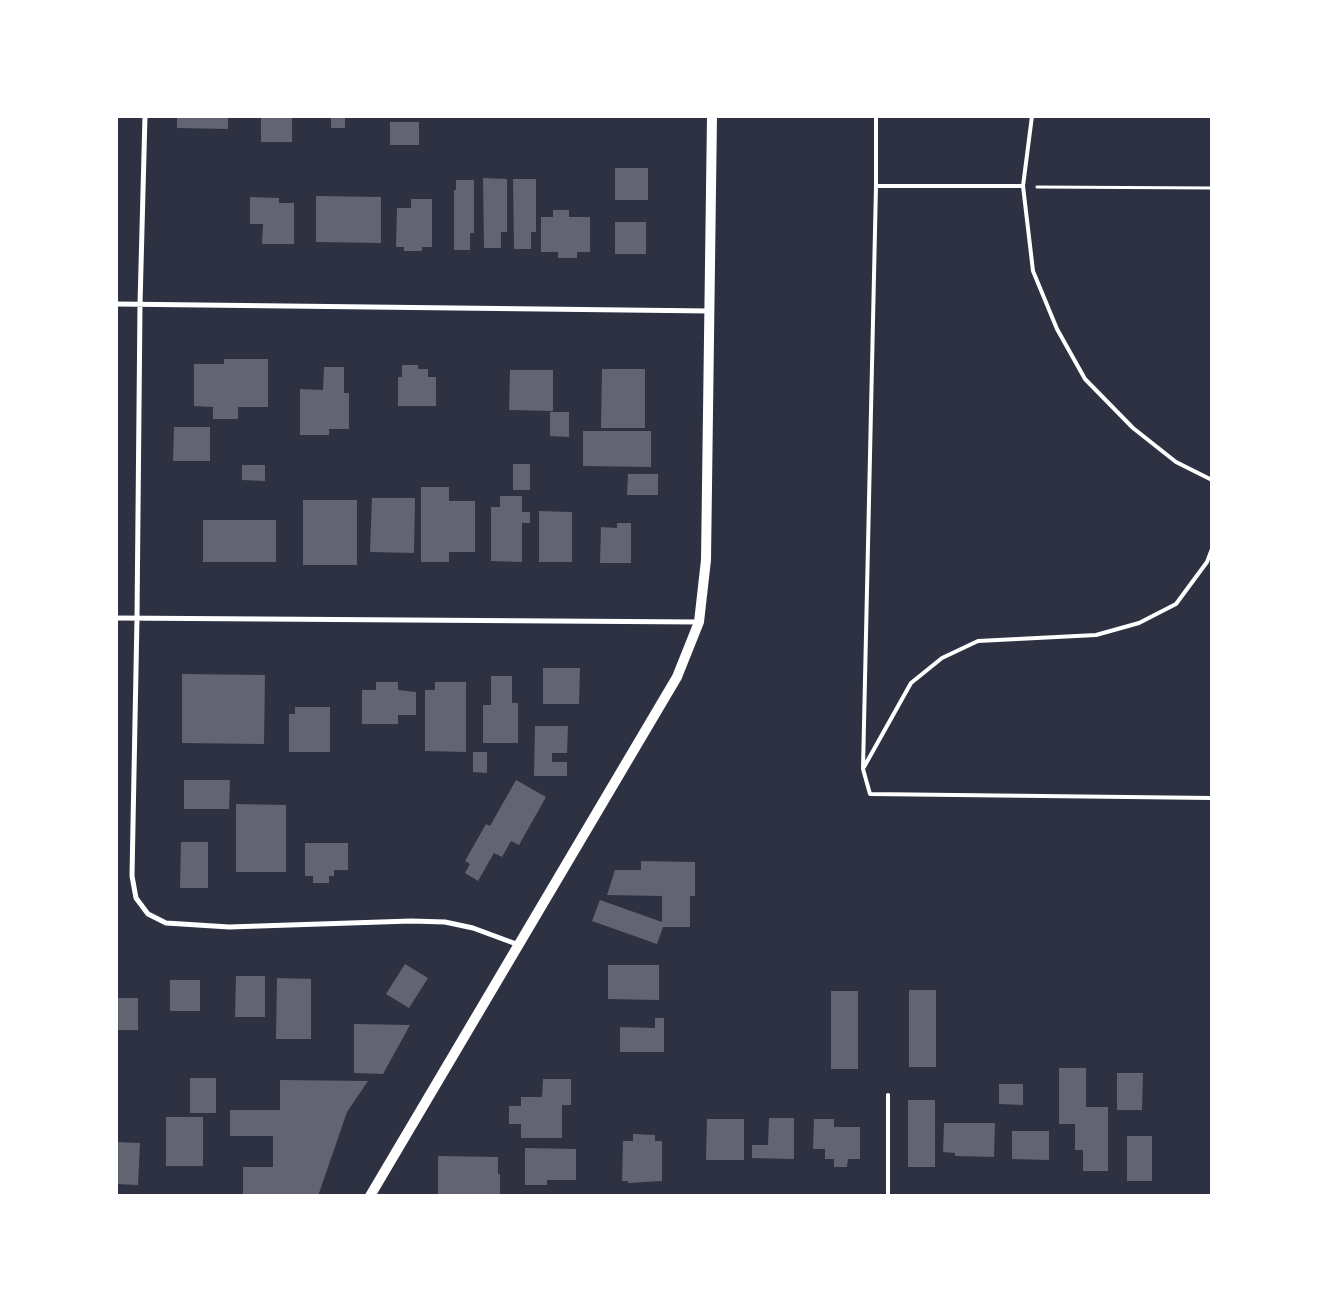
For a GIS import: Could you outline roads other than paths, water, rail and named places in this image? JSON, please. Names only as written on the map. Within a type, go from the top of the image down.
[{"type":"main road","points":[[370,1196],[677,677],[699,622],[706,560],[712,116]]},
{"type":"street","points":[[145,116],[140,304],[132,876],[136,898],[148,914],[166,923],[229,927],[412,921],[445,922],[473,928],[519,945]]},
{"type":"street","points":[[116,304],[710,311]]},
{"type":"street","points":[[116,618],[699,622]]},
{"type":"lane","points":[[876,116],[863,770],[870,794],[1212,798]]},
{"type":"lane","points":[[1032,116],[1023,186],[1034,271],[1057,329],[1085,379],[1133,428],[1176,462],[1212,480]]},
{"type":"lane","points":[[876,186],[1023,186]]},
{"type":"lane","points":[[863,770],[911,683],[942,658],[978,641],[1096,635],[1139,623],[1176,604],[1207,562],[1212,549]]},
{"type":"lane","points":[[888,1095],[888,1196]]}]
